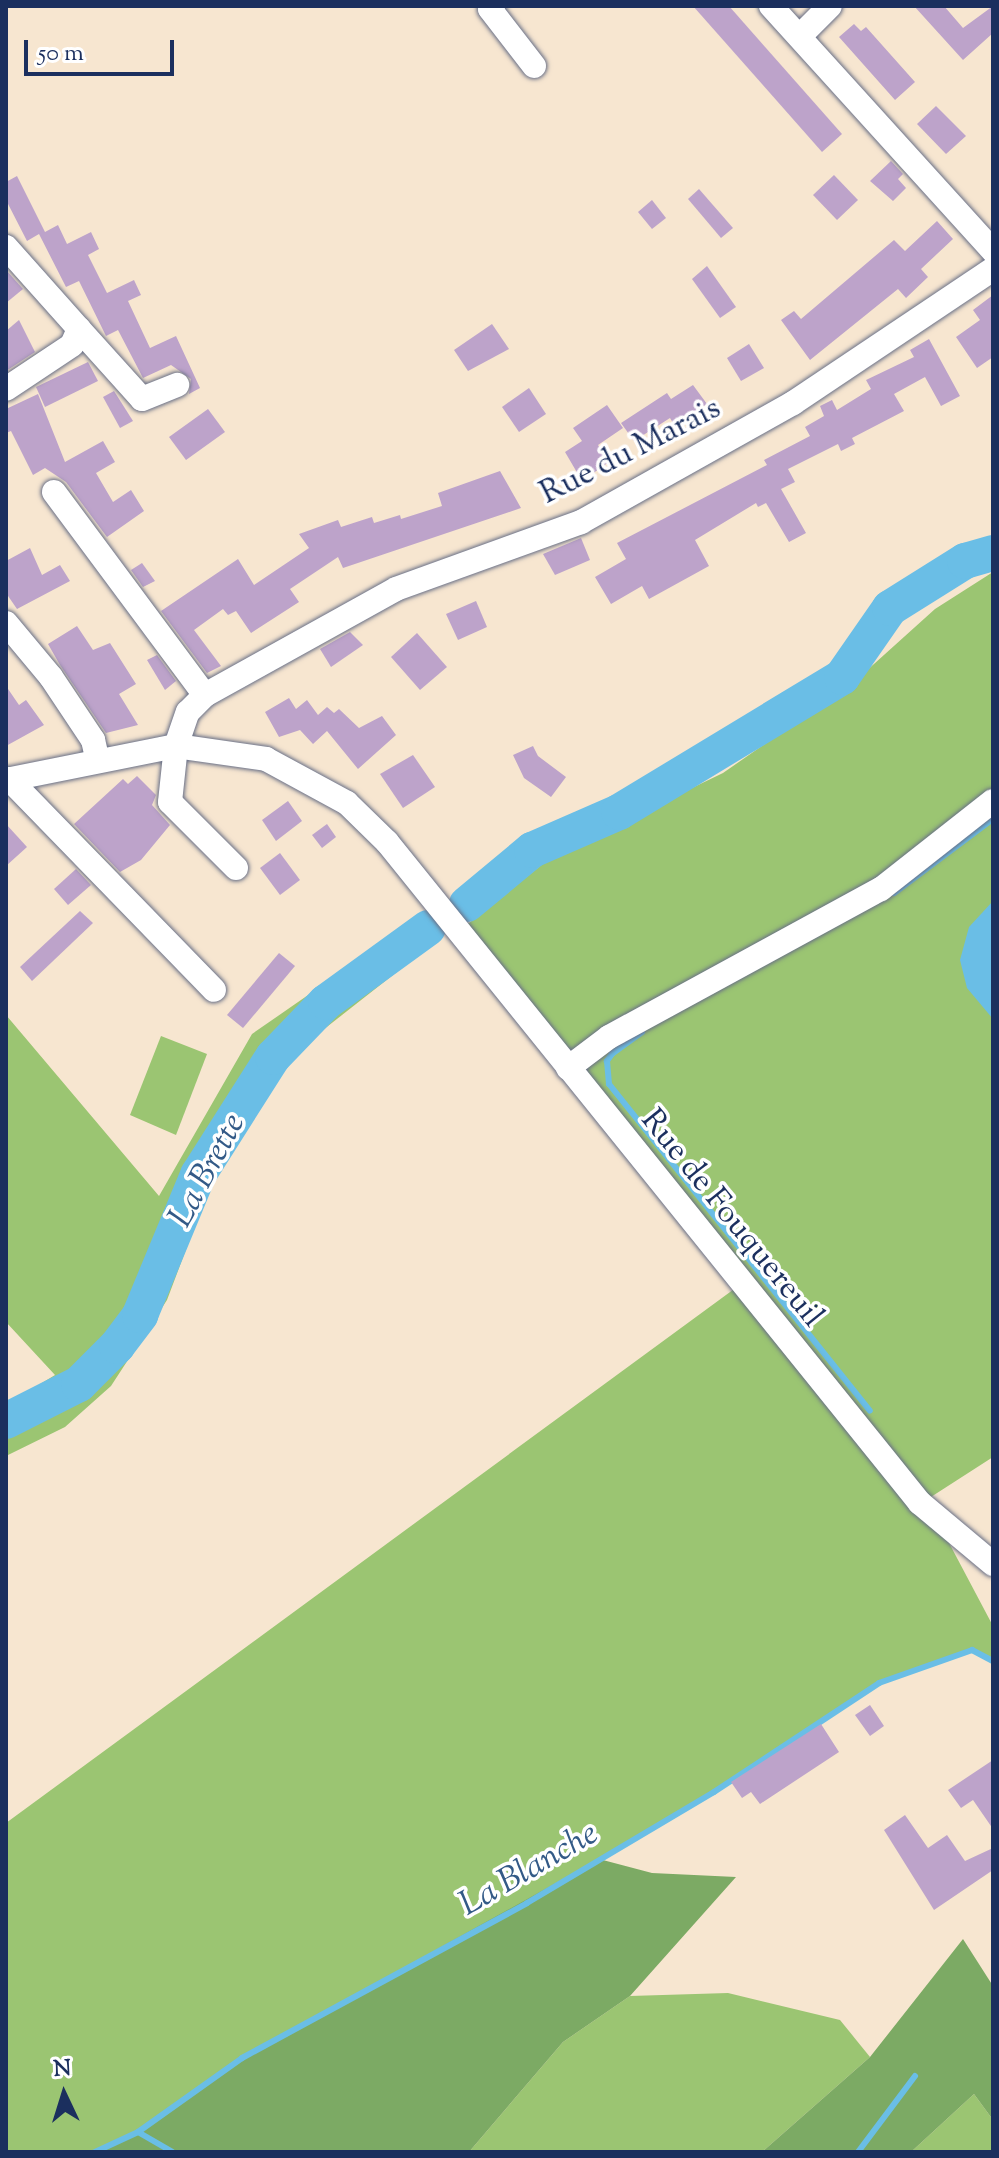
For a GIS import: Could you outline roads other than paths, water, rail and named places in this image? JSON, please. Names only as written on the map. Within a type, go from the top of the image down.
[{"type":"street","points":[[493,6],[534,66]]},
{"type":"street","points":[[771,6],[993,251]]},
{"type":"street","points":[[800,36],[830,6]]},
{"type":"street","points":[[6,247],[142,399],[177,385]]},
{"type":"street","name":"Rue du Marais","points":[[236,868],[170,802],[176,746],[188,712],[205,695],[396,589],[581,522],[793,403],[993,269]]},
{"type":"street","points":[[6,389],[72,345],[79,329]]},
{"type":"street","points":[[54,492],[205,695]]},
{"type":"street","points":[[6,623],[51,677],[93,740],[97,758]]},
{"type":"street","name":"Rue de Fouquereuil","points":[[7,780],[97,758],[176,746],[266,759],[315,782],[347,803],[387,842],[920,1503],[993,1564]]},
{"type":"street","points":[[7,780],[214,990]]},
{"type":"street","points":[[568,1068],[609,1037],[881,889],[993,801]]},
{"type":"water","points":[[993,901],[993,1019],[967,988],[960,960],[969,927]]},
{"type":"waterway","points":[[467,904],[532,850],[619,812],[842,677],[890,608],[965,561],[993,553]]},
{"type":"waterway","points":[[894,893],[993,819]]},
{"type":"waterway","name":"La Brette","points":[[6,1421],[79,1384],[117,1346],[140,1315],[198,1175],[273,1057],[326,1002],[428,928]]},
{"type":"waterway","points":[[642,1032],[607,1061],[609,1084],[870,1411]]},
{"type":"waterway","name":"La Blanche","points":[[95,2152],[138,2132],[242,2058],[527,1903],[714,1792],[879,1683],[972,1650],[993,1661]]},
{"type":"waterway","points":[[858,2152],[915,2076]]},
{"type":"waterway","points":[[138,2132],[172,2152]]}]
